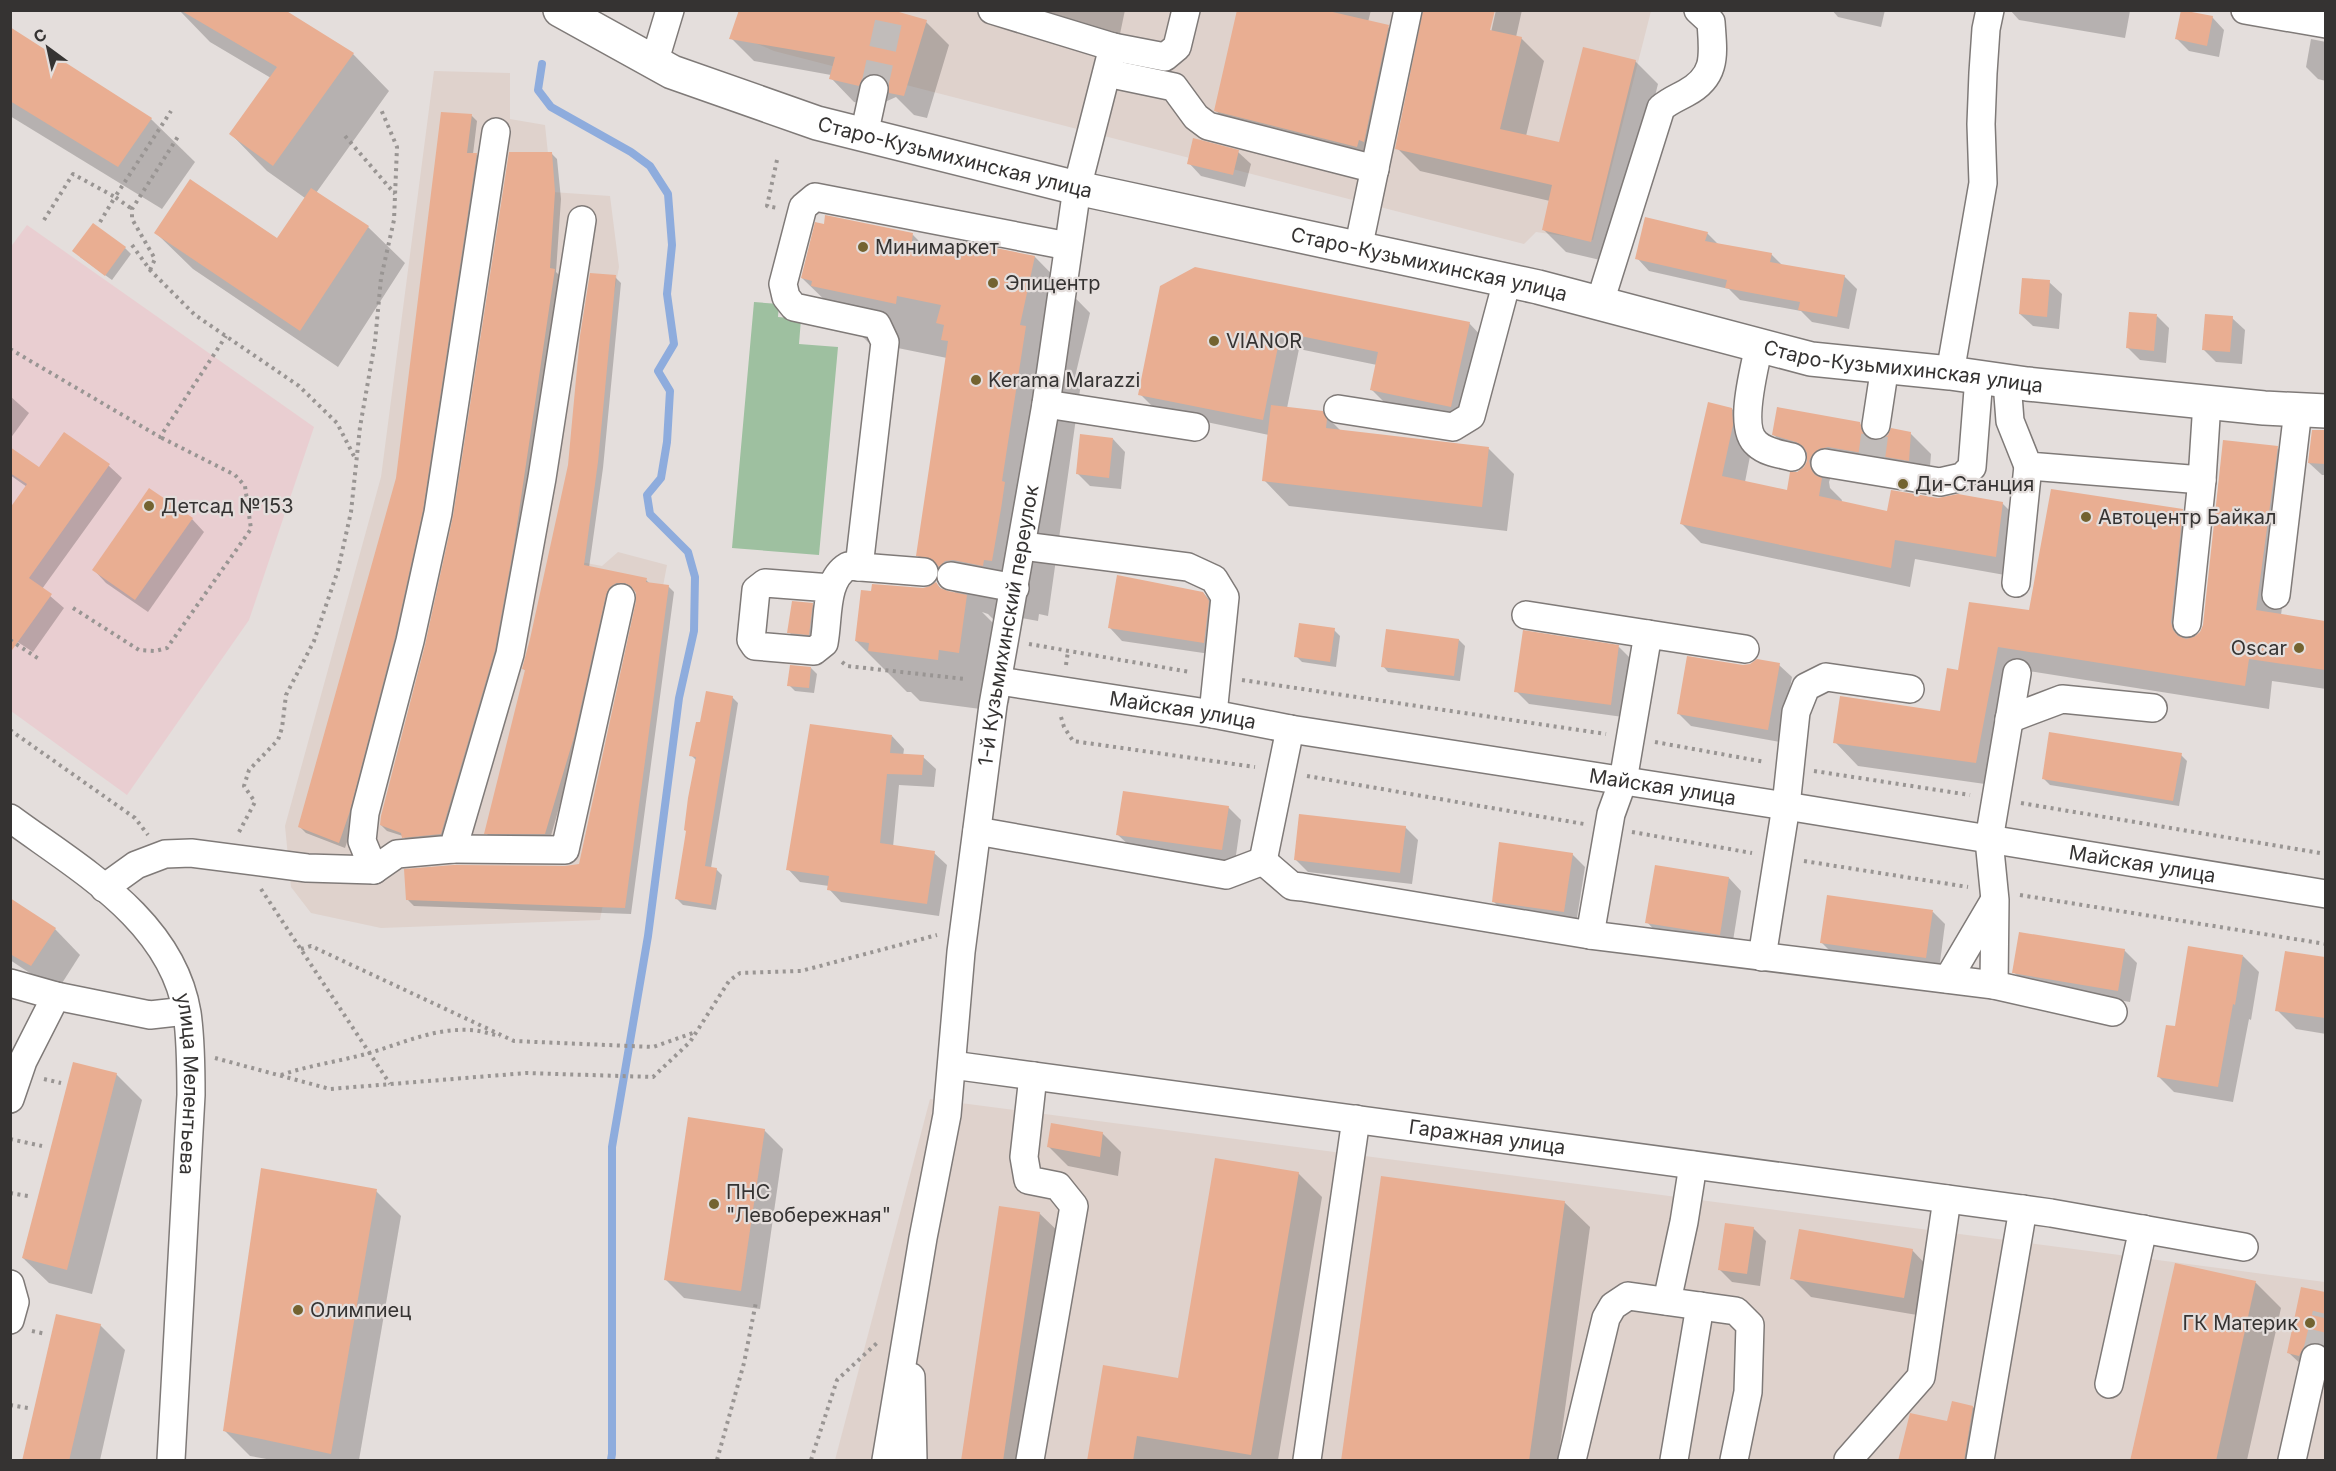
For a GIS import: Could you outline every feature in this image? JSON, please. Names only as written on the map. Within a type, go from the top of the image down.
[{"type":"main road","name":"Старо-Кузьмихинская улица","points":[[560,10],[672,72],[817,123],[1077,188],[1600,302],[1811,359],[2207,402],[2312,410]]},
{"type":"street","points":[[992,10],[1113,47],[1165,57],[1177,47],[1186,10]]},
{"type":"street","points":[[1358,249],[1408,10]]},
{"type":"street","points":[[1600,302],[1661,108],[1670,100],[1686,93],[1706,79],[1713,55],[1711,22],[1698,10]]},
{"type":"street","points":[[1825,463],[1870,466],[1940,482],[1962,477],[1972,467],[1979,377],[1983,183],[1982,83],[1986,29],[1990,10]]},
{"type":"street","points":[[2245,10],[2325,24]]},
{"type":"street","points":[[654,63],[660,16]]},
{"type":"street","name":"1-й Кузьмихинский переулок","points":[[909,1313],[947,1115],[961,952],[993,705],[1023,546],[1077,188],[1113,47]]},
{"type":"street","points":[[1107,73],[1174,87],[1196,117],[1208,126],[1375,169]]},
{"type":"street","points":[[864,135],[874,89]]},
{"type":"street","points":[[374,870],[362,841],[365,813],[410,641],[438,513],[496,132]]},
{"type":"street","points":[[859,567],[885,342],[877,325],[794,307],[786,297],[783,284],[803,207],[815,197],[1068,246]]},
{"type":"street","points":[[453,849],[510,654],[542,478],[582,220]]},
{"type":"street","points":[[1338,409],[1453,427],[1471,416],[1507,281]]},
{"type":"street","points":[[1759,345],[1747,419],[1749,434],[1757,444],[1772,452],[1792,457]]},
{"type":"street","points":[[1876,425],[1885,366]]},
{"type":"street","points":[[1979,377],[2010,421],[2028,466],[2016,583]]},
{"type":"street","points":[[2187,623],[2202,480],[2207,402]]},
{"type":"street","points":[[1046,404],[1194,427]]},
{"type":"street","points":[[2276,596],[2312,410]]},
{"type":"street","points":[[2028,466],[2202,480]]},
{"type":"street","points":[[1023,546],[1188,567],[1214,579],[1224,597],[1213,714]]},
{"type":"street","points":[[831,588],[765,583],[756,590],[751,640],[755,646],[814,651],[824,643],[831,588],[839,571],[848,566],[924,572]]},
{"type":"street","points":[[951,576],[1015,588]]},
{"type":"street","points":[[104,888],[136,865],[165,854],[191,853],[307,868],[374,870],[397,854],[453,849],[565,850],[621,598]]},
{"type":"street","points":[[1526,615],[1745,649]]},
{"type":"street","points":[[1590,934],[1611,814],[1623,781],[1648,634]]},
{"type":"street","points":[[1994,985],[1994,896],[1989,840],[2017,673]]},
{"type":"street","points":[[1762,957],[1786,806],[1796,712],[1806,687],[1826,677],[1910,689]]},
{"type":"street","name":"Майская улица","points":[[999,681],[2325,894]]},
{"type":"street","points":[[2009,720],[2062,699],[2153,708]]},
{"type":"street","points":[[1263,861],[1290,729]]},
{"type":"street","name":"улица Мелентьева","points":[[10,818],[118,898],[154,937],[175,974],[186,1011],[191,1056],[191,1095],[171,1461]]},
{"type":"street","points":[[977,831],[1226,875],[1263,861]]},
{"type":"street","points":[[1263,861],[1292,886],[1590,934],[1994,985],[2113,1012]]},
{"type":"street","points":[[1948,979],[1994,896]]},
{"type":"street","points":[[10,983],[56,996],[150,1015],[186,1011]]},
{"type":"street","points":[[10,1100],[24,1061],[56,996]]},
{"type":"street","name":"Гаражная улица","points":[[952,1065],[2023,1209],[2244,1247]]},
{"type":"street","points":[[1030,1461],[1074,1206],[1058,1186],[1028,1180],[1024,1158],[1033,1076]]},
{"type":"street","points":[[1307,1461],[1356,1119]]},
{"type":"street","points":[[1667,1301],[1684,1222],[1693,1165]]},
{"type":"street","points":[[1848,1461],[1921,1377],[1947,1199]]},
{"type":"street","points":[[1980,1461],[2023,1209]]},
{"type":"street","points":[[2109,1384],[2143,1229]]},
{"type":"street","points":[[10,1284],[15,1302],[10,1320]]},
{"type":"street","points":[[1572,1461],[1606,1318],[1612,1306],[1628,1296],[1736,1311],[1750,1325],[1748,1392],[1734,1461]]},
{"type":"street","points":[[1674,1461],[1700,1306]]},
{"type":"street","points":[[886,1461],[909,1313]]},
{"type":"street","points":[[909,1313],[913,1461]]},
{"type":"street","points":[[2292,1461],[2315,1358]]},
{"type":"path","points":[[226,857],[255,802],[244,786],[249,770],[278,740],[282,728],[286,695],[314,641],[334,580],[351,512],[360,427],[375,342],[381,278],[394,220],[397,147],[380,107]]},
{"type":"path","points":[[100,222],[171,111]]},
{"type":"path","points":[[150,270],[155,259],[132,219],[132,209],[179,135]]},
{"type":"path","points":[[345,136],[395,194]]},
{"type":"path","points":[[768,206],[777,160]]},
{"type":"path","points":[[44,220],[73,174],[132,209]]},
{"type":"path","points":[[132,245],[150,270],[195,315],[299,386],[337,423],[356,461]]},
{"type":"path","points":[[160,437],[226,336]]},
{"type":"path","points":[[10,349],[160,437],[235,474],[245,486],[251,529],[167,648],[155,651],[139,650],[73,608]]},
{"type":"path","points":[[1006,639],[1218,676],[1630,738],[1790,767],[2325,854]]},
{"type":"path","points":[[10,640],[39,659]]},
{"type":"path","points":[[824,643],[837,659],[847,666],[965,679]]},
{"type":"path","points":[[1062,691],[1059,707],[1064,727],[1073,741],[1281,771],[1994,896],[2325,944]]},
{"type":"path","points":[[10,730],[135,818],[148,836],[141,840]]},
{"type":"path","points":[[257,883],[390,1084]]},
{"type":"path","points":[[205,1055],[330,1089],[526,1072],[653,1077],[690,1042],[729,981],[740,973],[801,971],[938,934]]},
{"type":"path","points":[[301,949],[311,946],[514,1041],[653,1047],[696,1032]]},
{"type":"path","points":[[280,1075],[399,1045],[429,1032],[469,1029],[507,1038]]},
{"type":"path","points":[[10,1139],[42,1146]]},
{"type":"path","points":[[10,1193],[28,1196]]},
{"type":"path","points":[[717,1461],[744,1363],[756,1302]]},
{"type":"path","points":[[811,1461],[837,1380],[909,1313]]},
{"type":"path","points":[[10,1405],[28,1408]]},
{"type":"shaded area","points":[[740,10],[1651,11],[1593,240],[1536,232],[1524,244],[774,51],[732,33]]},
{"type":"shaded area","points":[[434,71],[510,73],[510,119],[545,125],[552,192],[610,196],[619,267],[595,394],[570,560],[602,566],[618,552],[667,565],[600,920],[381,928],[311,913],[291,887],[285,826],[381,477]]},
{"type":"shaded area","name":"Детсад №153","points":[[27,225],[314,427],[249,620],[127,795],[11,711],[10,248]]},
{"type":"shaded area","points":[[930,1099],[2325,1282],[2325,1460],[835,1460]]},
{"type":"green space","points":[[754,302],[779,304],[778,317],[801,319],[799,344],[838,347],[819,555],[732,548]]},
{"type":"building","points":[[180,10],[285,10],[354,53],[273,166],[229,134],[277,67]]},
{"type":"building","points":[[739,10],[892,10],[927,20],[904,96],[889,93],[889,84],[884,77],[878,74],[869,74],[862,79],[859,86],[829,79],[835,57],[729,39]]},
{"type":"building","points":[[1237,10],[1324,10],[1389,25],[1364,142],[1359,140],[1357,147],[1214,111]]},
{"type":"building","points":[[1423,10],[1495,10],[1490,30],[1522,37],[1500,129],[1559,142],[1583,47],[1636,60],[1591,242],[1542,230],[1552,185],[1395,149]]},
{"type":"building","points":[[2181,10],[2213,16],[2207,46],[2175,39]]},
{"type":"building","points":[[10,27],[152,118],[118,167],[10,101]]},
{"type":"building","points":[[441,112],[472,114],[467,153],[477,153],[423,510],[395,637],[349,814],[339,843],[298,827],[396,478]]},
{"type":"building","points":[[1193,138],[1239,150],[1233,175],[1187,164]]},
{"type":"building","points":[[509,152],[552,152],[555,192],[550,268],[555,269],[514,545],[495,650],[441,834],[402,838],[401,833],[380,825],[381,816],[425,645],[453,516]]},
{"type":"building","points":[[190,179],[277,238],[311,188],[369,226],[300,331],[154,233]]},
{"type":"building","points":[[825,215],[913,233],[912,241],[964,252],[966,242],[1035,256],[1020,325],[1026,326],[1002,481],[1005,482],[1001,509],[992,561],[984,560],[983,566],[953,560],[945,561],[939,567],[932,559],[916,556],[948,341],[941,340],[944,325],[936,323],[941,305],[897,296],[896,304],[811,286],[812,281],[801,278],[815,222],[824,224]]},
{"type":"building","points":[[1645,217],[1708,232],[1705,241],[1772,253],[1770,262],[1845,275],[1837,317],[1798,310],[1800,302],[1725,288],[1727,280],[1635,259]]},
{"type":"building","points":[[93,223],[126,247],[105,276],[72,251]]},
{"type":"building","points":[[1195,267],[1470,322],[1451,407],[1370,390],[1378,352],[1281,332],[1263,420],[1138,395],[1160,286]]},
{"type":"building","points":[[590,273],[616,275],[598,462],[584,565],[647,578],[646,582],[669,585],[625,908],[406,900],[404,869],[454,865],[565,866],[579,864],[636,601],[636,593],[631,586],[625,583],[616,583],[609,588],[606,595],[574,737],[545,834],[484,834],[525,670],[522,669],[568,465],[580,336]]},
{"type":"building","points":[[2022,278],[2050,280],[2047,317],[2019,314]]},
{"type":"building","points":[[2129,312],[2157,314],[2154,351],[2126,348]]},
{"type":"building","points":[[2205,314],[2233,316],[2230,352],[2202,350]]},
{"type":"building","points":[[1708,402],[1732,408],[1733,425],[1722,476],[1787,490],[1790,472],[1797,472],[1804,467],[1807,453],[1803,446],[1796,442],[1772,435],[1777,407],[1860,422],[1866,437],[1873,440],[1882,439],[1888,435],[1891,428],[1911,432],[1909,461],[1828,447],[1819,449],[1809,461],[1815,475],[1822,478],[1819,496],[1887,511],[1891,490],[1938,498],[1958,494],[2003,502],[1996,557],[1895,540],[1891,568],[1680,524]]},
{"type":"building","points":[[1271,405],[1323,411],[1327,419],[1326,428],[1489,447],[1482,507],[1262,481]]},
{"type":"building","points":[[2312,430],[2325,430],[2325,464],[2308,463]]},
{"type":"building","points":[[64,432],[110,464],[29,578],[52,594],[10,653],[10,508],[27,484],[10,473],[10,447],[39,467]]},
{"type":"building","points":[[1080,434],[1113,438],[1109,478],[1076,474]]},
{"type":"building","points":[[2223,440],[2278,446],[2256,610],[2325,621],[2325,670],[2249,659],[2245,686],[1998,647],[1976,763],[1833,743],[1840,696],[1940,711],[1947,668],[1958,670],[1969,602],[2029,610],[2051,489],[2183,509],[2171,622],[2178,636],[2186,639],[2194,637],[2203,625]]},
{"type":"building","points":[[149,488],[193,518],[135,600],[92,570]]},
{"type":"building","points":[[1117,575],[1203,592],[1209,601],[1204,643],[1108,628]]},
{"type":"building","points":[[936,582],[940,588],[967,595],[959,653],[939,650],[938,660],[868,651],[869,643],[855,641],[861,590],[871,591],[872,584],[923,588]]},
{"type":"building","points":[[792,601],[813,603],[809,635],[787,633]]},
{"type":"building","points":[[1299,623],[1335,628],[1330,662],[1294,657]]},
{"type":"building","points":[[1386,629],[1459,639],[1454,676],[1381,667]]},
{"type":"building","points":[[1523,630],[1619,645],[1611,705],[1514,692]]},
{"type":"building","points":[[1687,656],[1743,665],[1750,664],[1757,659],[1780,663],[1768,730],[1677,714]]},
{"type":"building","points":[[790,665],[811,667],[809,688],[787,686]]},
{"type":"building","points":[[706,691],[733,696],[705,866],[717,868],[711,905],[675,899],[686,831],[684,830],[688,798],[696,757],[689,756],[696,722],[700,722]]},
{"type":"building","points":[[810,724],[892,735],[890,753],[924,755],[922,775],[887,774],[880,843],[935,851],[927,904],[827,890],[829,876],[786,870]]},
{"type":"building","points":[[2049,732],[2182,753],[2173,801],[2042,779]]},
{"type":"building","points":[[1123,791],[1229,806],[1222,850],[1116,835]]},
{"type":"building","points":[[1299,814],[1406,826],[1400,873],[1294,860]]},
{"type":"building","points":[[1499,842],[1573,853],[1564,912],[1492,902]]},
{"type":"building","points":[[1655,865],[1729,877],[1720,935],[1645,923]]},
{"type":"building","points":[[1827,895],[1933,910],[1926,958],[1820,943]]},
{"type":"building","points":[[10,898],[56,928],[31,966],[10,954]]},
{"type":"building","points":[[2019,932],[2125,949],[2118,991],[2012,973]]},
{"type":"building","points":[[2188,946],[2243,955],[2218,1087],[2157,1077],[2166,1025],[2175,1026]]},
{"type":"building","points":[[2285,951],[2325,957],[2325,1018],[2275,1011]]},
{"type":"building","points":[[73,1062],[117,1073],[67,1270],[22,1258]]},
{"type":"building","name":"ПНС \"Левобережная\"","points":[[688,1117],[765,1129],[741,1291],[664,1280]]},
{"type":"building","points":[[1051,1123],[1103,1132],[1100,1157],[1047,1147]]},
{"type":"building","points":[[1215,1158],[1299,1172],[1251,1455],[1137,1436],[1133,1461],[1087,1461],[1103,1365],[1178,1378]]},
{"type":"building","name":"Олимпиец","points":[[261,1168],[377,1189],[331,1454],[223,1431]]},
{"type":"building","points":[[1381,1176],[1565,1201],[1529,1461],[1341,1461]]},
{"type":"building","points":[[999,1206],[1040,1212],[1003,1461],[961,1461]]},
{"type":"building","points":[[1725,1223],[1754,1227],[1747,1274],[1718,1270]]},
{"type":"building","points":[[1799,1229],[1913,1249],[1904,1298],[1790,1279]]},
{"type":"building","points":[[2175,1263],[2256,1281],[2216,1461],[2130,1461]]},
{"type":"building","name":"ГК Материк","points":[[2301,1287],[2325,1292],[2325,1346],[2310,1343],[2303,1348],[2299,1356],[2287,1353]]},
{"type":"building","points":[[56,1314],[101,1324],[69,1461],[22,1461]]},
{"type":"building","points":[[1952,1401],[1973,1406],[1964,1461],[1898,1461],[1910,1413],[1947,1421]]},
{"type":"waterway","points":[[542,64],[538,90],[551,107],[631,152],[650,166],[668,194],[672,245],[667,294],[674,344],[658,371],[670,391],[667,442],[661,478],[647,495],[650,514],[688,552],[695,577],[694,631],[679,698],[648,936],[612,1147],[611,1460]]},
{"type":"tunnel","points":[[874,89],[891,10]]},
{"type":"tunnel","points":[[1871,462],[1876,425]]},
{"type":"tunnel","points":[[2315,1358],[2326,1314]]},
{"type":"place","name":"Минимаркет","points":[[863,247]]},
{"type":"place","name":"Эпицентр","points":[[993,283]]},
{"type":"place","name":"VIANOR","points":[[1214,341]]},
{"type":"place","name":"Kerama Marazzi","points":[[976,380]]},
{"type":"place","name":"Ди-Станция","points":[[1903,484]]},
{"type":"place","name":"Детсад №153","points":[[149,506]]},
{"type":"place","name":"Автоцентр Байкал","points":[[2086,517]]},
{"type":"place","name":"Oscar","points":[[2299,648]]},
{"type":"place","name":"ПНС \"Левобережная\"","points":[[714,1204]]},
{"type":"place","name":"Олимпиец","points":[[298,1310]]},
{"type":"place","name":"ГК Материк","points":[[2310,1323]]}]
